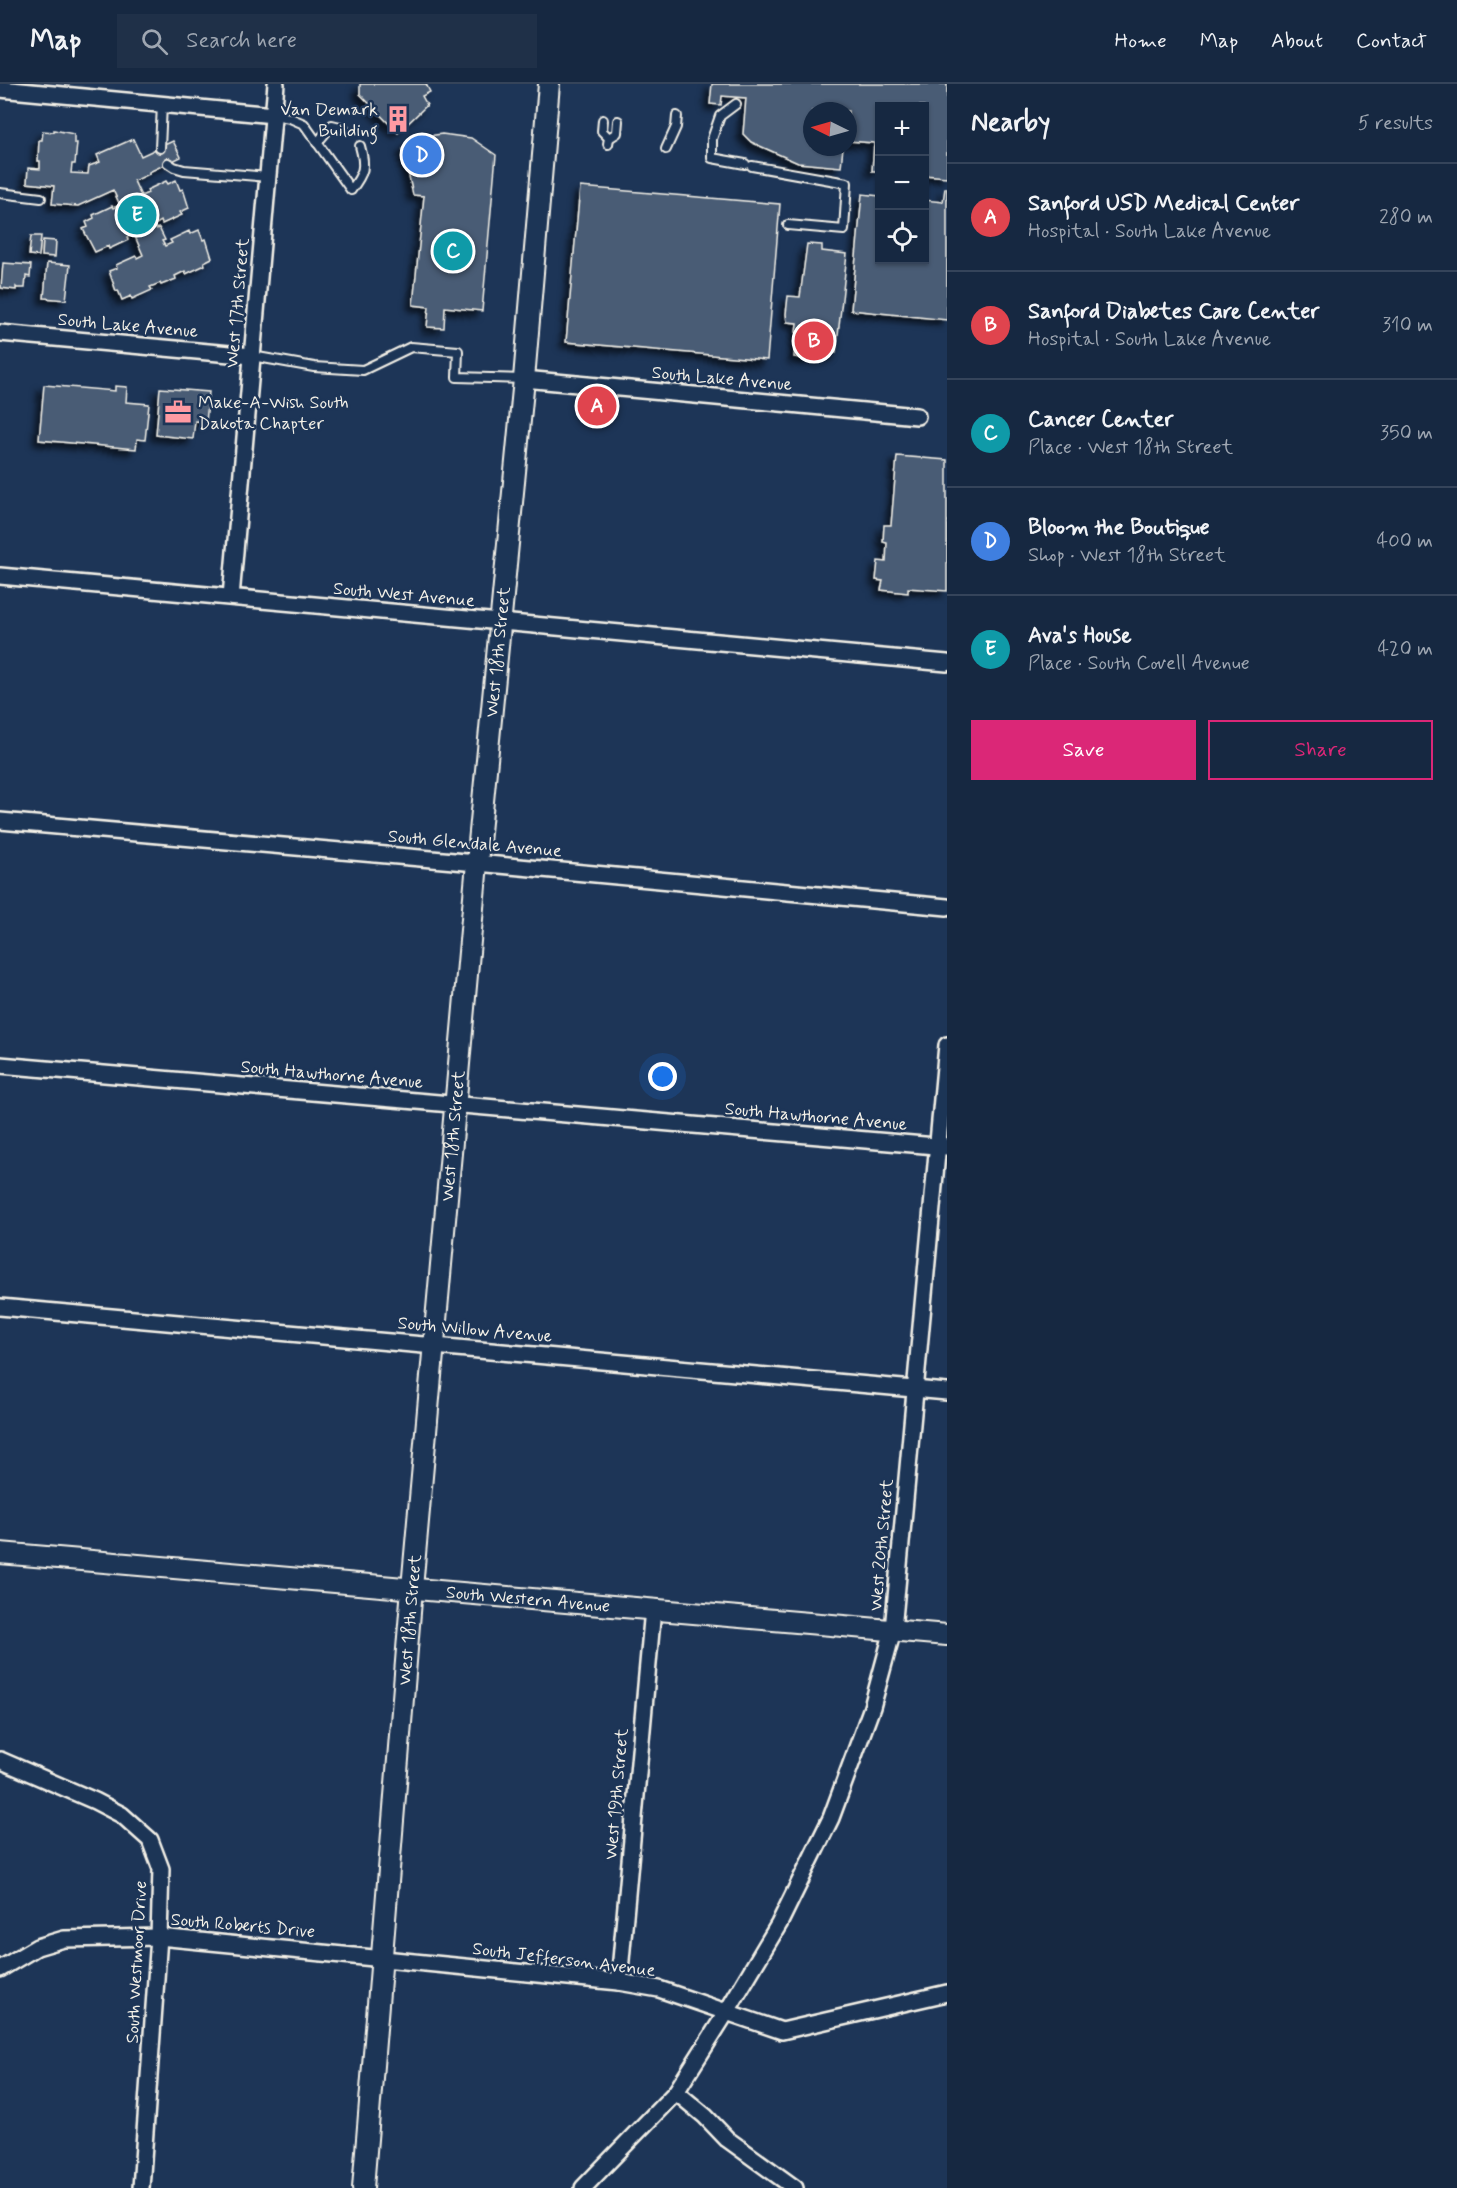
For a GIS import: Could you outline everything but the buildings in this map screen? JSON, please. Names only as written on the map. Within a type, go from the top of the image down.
[{"type":"street","name":"West 17th Street","points":[[231,597],[276,84]]},
{"type":"street","name":"West 18th Street","points":[[363,2188],[412,1588],[499,622],[524,379],[549,84]]},
{"type":"street","points":[[0,89],[274,114]]},
{"type":"street","name":"South Lake Avenue","points":[[0,333],[252,356]]},
{"type":"street","name":"South Lake Avenue","points":[[524,379],[917,416]]},
{"type":"street","name":"South West Avenue","points":[[0,576],[947,663]]},
{"type":"street","name":"South Glendale Avenue","points":[[0,821],[947,907]]},
{"type":"street","name":"West 20th Street","points":[[583,2188],[676,2092],[726,2013],[779,1924],[831,1818],[872,1707],[893,1630],[916,1389],[943,1147],[947,1045]]},
{"type":"street","name":"South Hawthorne Avenue","points":[[0,1065],[943,1147]]},
{"type":"street","name":"South Willow Avenue","points":[[0,1307],[947,1392]]},
{"type":"street","name":"South Western Avenue","points":[[0,1552],[947,1635]]},
{"type":"street","name":"West 19th Street","points":[[619,1982],[653,1609]]},
{"type":"street","name":"South Westmoor Drive","points":[[0,1760],[122,1815],[150,1839],[161,1869],[159,1936],[141,2188]]},
{"type":"street","name":"South Roberts Drive","points":[[0,1969],[37,1947],[64,1939],[159,1936],[382,1957]]},
{"type":"street","name":"South Jefferson Avenue","points":[[382,1957],[619,1982],[659,1989],[782,2031],[947,1993]]},
{"type":"street","points":[[676,2092],[705,2116],[727,2139],[795,2188]]},
{"type":"lane","points":[[160,147],[162,104]]},
{"type":"lane","points":[[736,104],[720,116],[716,124],[712,139],[712,158],[847,183],[844,230],[788,225]]},
{"type":"lane","points":[[274,114],[304,124],[351,190],[362,174],[364,161],[360,146]]},
{"type":"lane","points":[[666,149],[676,127],[677,116]]},
{"type":"lane","points":[[603,120],[602,131],[609,141],[617,133],[618,121]]},
{"type":"lane","points":[[317,143],[332,125],[344,128]]},
{"type":"lane","points":[[168,163],[184,170],[268,177]]},
{"type":"lane","points":[[0,194],[40,198]]},
{"type":"lane","points":[[252,356],[314,367],[363,370],[411,347],[458,351],[457,377],[524,379]]},
{"type":"place","name":"Van Demark Building","points":[[398,119]]},
{"type":"place","name":"Bloom the Boutique","points":[[422,155]]},
{"type":"place","name":"Ava's House","points":[[137,215]]},
{"type":"place","name":"Cancer Center","points":[[453,251]]},
{"type":"place","name":"Sanford Diabetes Care Center","points":[[814,341]]},
{"type":"place","name":"Sanford USD Medical Center","points":[[597,406]]},
{"type":"place","name":"Make-A-Wish South Dakota Chapter","points":[[178,412]]}]
